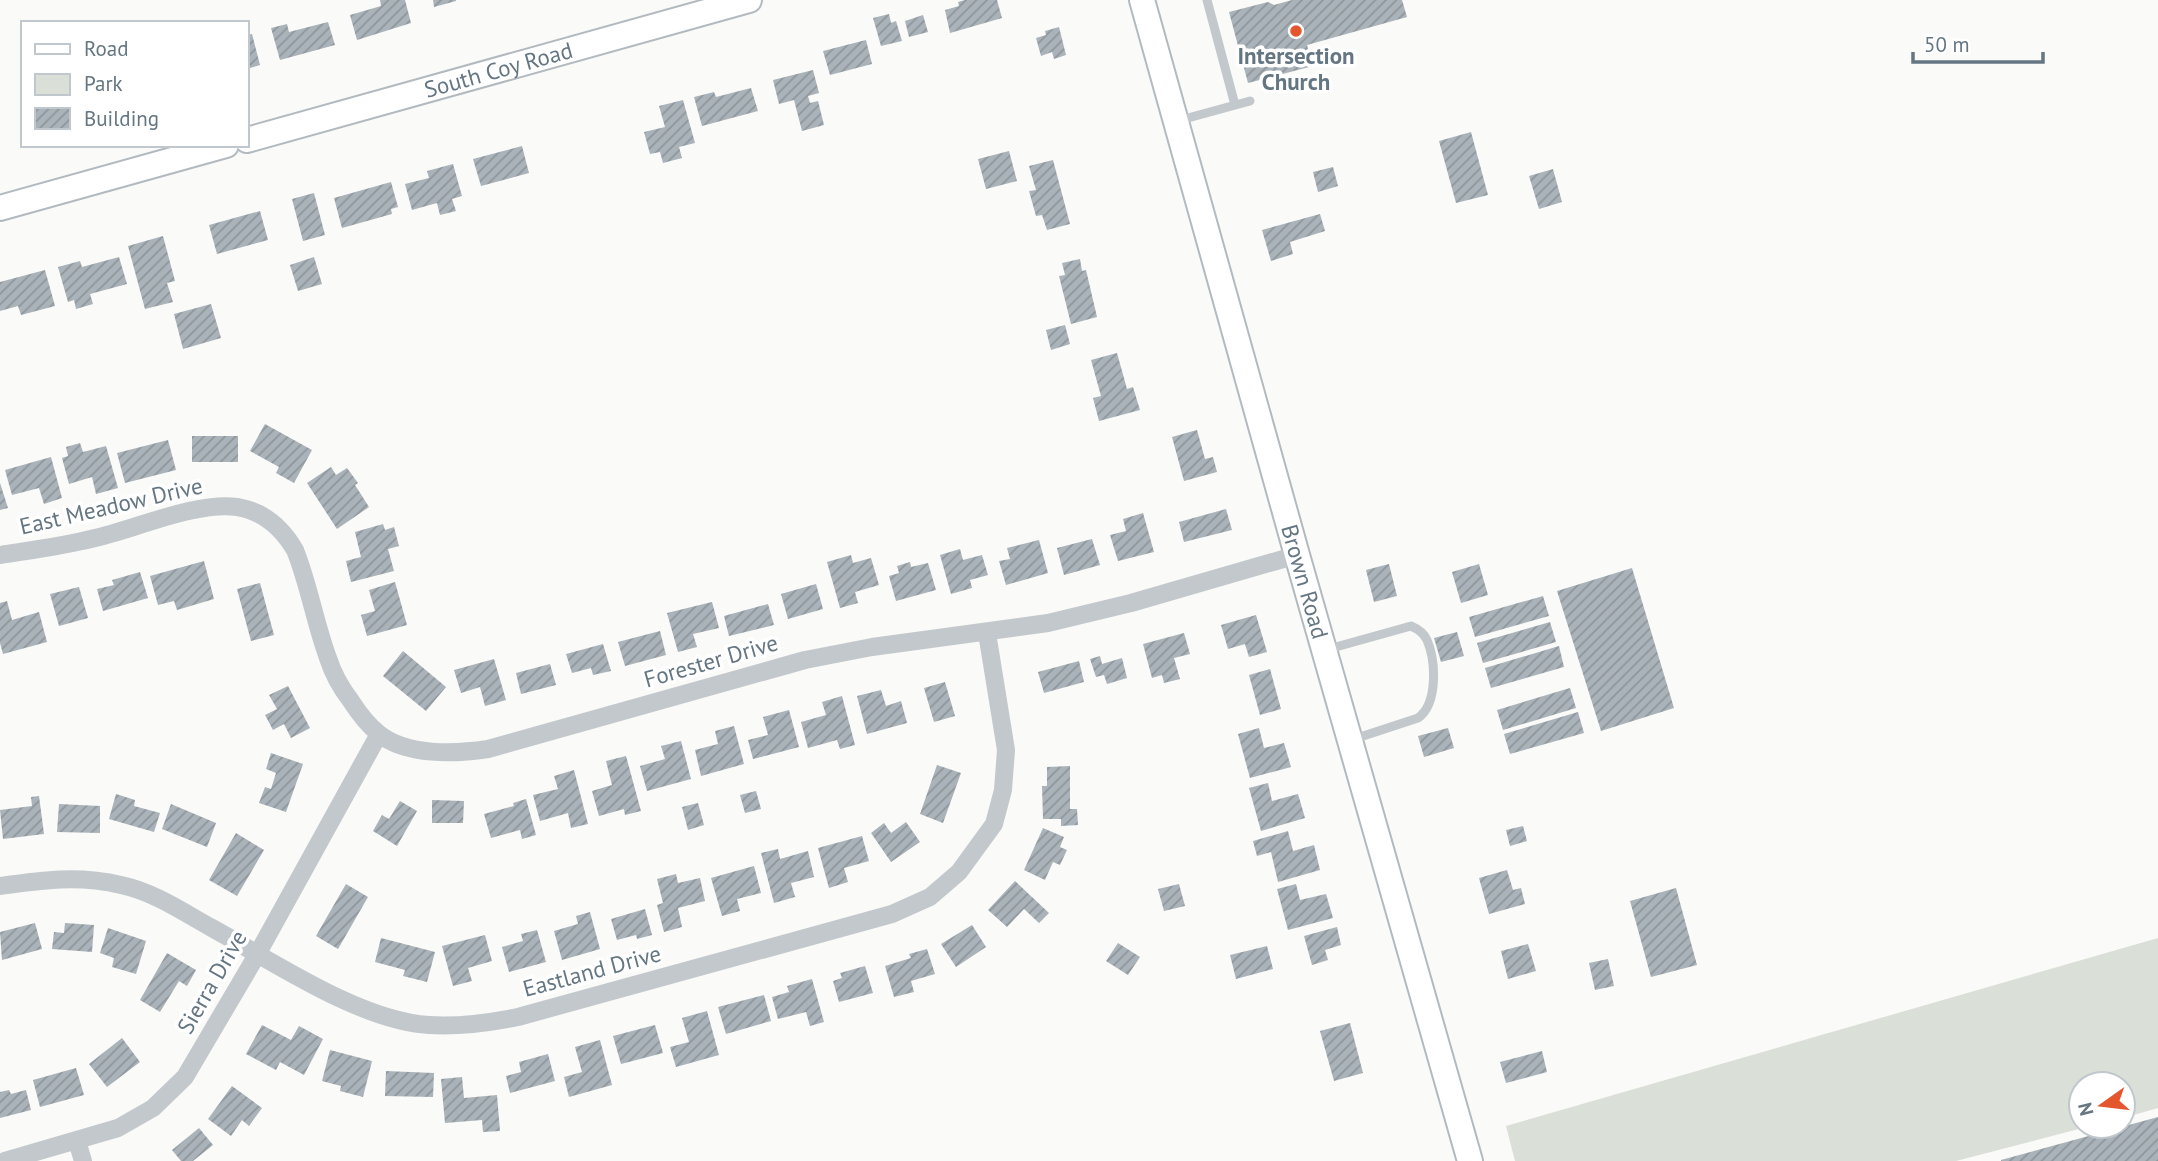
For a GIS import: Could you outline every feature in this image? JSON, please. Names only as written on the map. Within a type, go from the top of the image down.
[{"type":"street","name":"South Coy Road","points":[[248,139],[699,7],[749,0]]},
{"type":"street","name":"Brown Road","points":[[1142,0],[1470,1161]]},
{"type":"street","points":[[0,208],[219,147]]},
{"type":"street","name":"East Meadow Drive","points":[[0,555],[97,538],[215,506],[239,507],[272,522]]},
{"type":"street","name":"Forester Drive","points":[[272,522],[285,534],[295,550],[328,660],[339,685],[357,710],[379,734],[400,744],[459,754],[488,749],[805,660],[872,647],[1048,623],[1097,612],[1297,555]]},
{"type":"street","name":"Eastland Drive","points":[[0,886],[65,877],[122,885],[160,898],[347,1003],[390,1019],[427,1026],[472,1026],[518,1017],[892,914],[930,897],[960,873],[994,824],[1003,790],[1006,750],[987,633]]},
{"type":"street","name":"Sierra Drive","points":[[5,1161],[118,1128],[153,1108],[185,1077],[258,953],[379,734]]},
{"type":"street","points":[[77,1141],[83,1161]]},
{"type":"lane","points":[[1209,3],[1235,105]]},
{"type":"lane","points":[[1176,121],[1250,101]]},
{"type":"lane","points":[[1324,650],[1411,626],[1420,630],[1427,640],[1434,690],[1426,713],[1350,740]]},
{"type":"green space","points":[[2158,938],[2158,1108],[2137,1114],[2137,1070],[2067,1070],[2067,1132],[1956,1161],[1515,1161],[1506,1126]]},
{"type":"building","points":[[380,0],[405,0],[411,23],[357,40],[350,15],[381,6]]},
{"type":"building","points":[[433,0],[456,0],[456,1],[434,7]]},
{"type":"building","points":[[997,0],[1002,18],[950,33],[945,10],[959,6],[958,2]]},
{"type":"building","name":"Intersection Church","points":[[1292,0],[1402,0],[1407,17],[1307,45],[1313,66],[1248,83],[1229,12],[1268,2],[1274,5]]},
{"type":"building","points":[[889,14],[891,23],[896,21],[902,41],[881,46],[873,18]]},
{"type":"building","points":[[923,15],[928,32],[909,37],[905,21]]},
{"type":"building","points":[[328,22],[335,45],[280,60],[271,28],[287,24],[289,32]]},
{"type":"building","points":[[1059,27],[1066,55],[1054,59],[1052,52],[1041,56],[1036,38],[1046,35],[1045,31]]},
{"type":"building","points":[[252,34],[260,65],[248,69],[248,35]]},
{"type":"building","points":[[866,40],[872,64],[830,75],[823,51]]},
{"type":"building","points":[[813,70],[819,93],[808,96],[810,103],[818,101],[824,125],[802,131],[794,100],[779,104],[773,80]]},
{"type":"building","points":[[751,88],[758,111],[702,126],[694,97],[714,92],[716,97]]},
{"type":"building","points":[[683,100],[695,143],[679,147],[682,158],[663,163],[660,152],[650,154],[644,132],[665,127],[659,106]]},
{"type":"building","points":[[1471,132],[1488,195],[1456,203],[1439,141]]},
{"type":"building","points":[[522,146],[529,173],[481,186],[473,159]]},
{"type":"building","points":[[1009,151],[1017,181],[986,189],[978,159]]},
{"type":"building","points":[[1053,160],[1070,224],[1047,230],[1042,215],[1036,216],[1029,191],[1036,190],[1029,166]]},
{"type":"building","points":[[453,164],[462,196],[452,199],[456,211],[440,215],[437,203],[412,210],[405,184],[429,178],[427,171]]},
{"type":"building","points":[[1333,167],[1338,186],[1318,192],[1313,172]]},
{"type":"building","points":[[1553,169],[1562,202],[1539,209],[1529,176]]},
{"type":"building","points":[[391,182],[398,207],[391,209],[392,214],[342,228],[334,198]]},
{"type":"building","points":[[314,193],[325,235],[303,241],[292,199]]},
{"type":"building","points":[[260,211],[268,240],[217,254],[209,225]]},
{"type":"building","points":[[1320,214],[1325,231],[1290,242],[1293,254],[1271,261],[1262,230]]},
{"type":"building","points":[[163,236],[175,281],[167,283],[173,302],[145,309],[128,246]]},
{"type":"building","points":[[119,257],[127,284],[90,294],[93,304],[76,309],[74,300],[68,302],[58,267],[80,261],[82,267]]},
{"type":"building","points":[[314,257],[322,284],[298,291],[290,265]]},
{"type":"building","points":[[1080,259],[1082,271],[1086,270],[1097,317],[1071,324],[1059,276],[1065,275],[1062,263]]},
{"type":"building","points":[[45,270],[55,306],[21,315],[18,306],[0,311],[0,282]]},
{"type":"building","points":[[211,304],[221,338],[183,349],[174,314]]},
{"type":"building","points":[[1065,325],[1070,344],[1051,350],[1046,330]]},
{"type":"building","points":[[1117,353],[1127,389],[1133,387],[1140,410],[1099,421],[1093,398],[1101,396],[1091,360]]},
{"type":"building","points":[[265,424],[312,450],[294,483],[276,473],[279,467],[250,451]]},
{"type":"building","points":[[1197,430],[1205,459],[1213,457],[1217,472],[1184,481],[1172,437]]},
{"type":"building","points":[[192,436],[238,436],[238,462],[192,462]]},
{"type":"building","points":[[168,440],[176,470],[125,483],[117,453]]},
{"type":"building","points":[[80,443],[83,452],[106,446],[118,488],[96,494],[92,477],[69,484],[62,458],[68,456],[66,447]]},
{"type":"building","points":[[51,457],[62,498],[44,504],[39,488],[12,495],[5,470]]},
{"type":"building","points":[[331,467],[336,475],[347,468],[358,483],[355,485],[369,507],[337,529],[307,483]]},
{"type":"building","points":[[0,483],[8,508],[0,510]]},
{"type":"building","points":[[1226,509],[1232,530],[1184,542],[1179,522]]},
{"type":"building","points":[[1143,513],[1154,552],[1118,561],[1110,535],[1126,531],[1123,519]]},
{"type":"building","points":[[383,524],[385,530],[394,527],[399,546],[388,549],[394,571],[351,582],[346,561],[361,557],[355,532]]},
{"type":"building","points":[[1092,539],[1100,565],[1064,575],[1057,548]]},
{"type":"building","points":[[1039,540],[1048,573],[1006,585],[999,561],[1010,559],[1007,548]]},
{"type":"building","points":[[960,549],[963,560],[982,555],[988,575],[970,580],[972,588],[951,594],[940,555]]},
{"type":"building","points":[[851,555],[853,563],[871,558],[879,585],[855,592],[858,603],[840,608],[827,562]]},
{"type":"building","points":[[204,561],[214,599],[177,610],[174,601],[158,605],[150,576]]},
{"type":"building","points":[[910,562],[911,567],[928,563],[936,590],[896,601],[889,576],[899,573],[897,566]]},
{"type":"building","points":[[1389,564],[1397,596],[1374,602],[1366,570]]},
{"type":"building","points":[[1479,564],[1488,595],[1461,603],[1452,572]]},
{"type":"building","points":[[1632,568],[1674,708],[1601,731],[1557,591]]},
{"type":"building","points":[[140,572],[148,598],[103,611],[97,589],[114,585],[112,580]]},
{"type":"building","points":[[395,582],[407,625],[367,636],[361,615],[375,611],[369,590]]},
{"type":"building","points":[[260,583],[274,635],[251,641],[237,589]]},
{"type":"building","points":[[816,584],[823,609],[788,619],[781,594]]},
{"type":"building","points":[[79,587],[88,618],[59,626],[50,594]]},
{"type":"building","points":[[1543,596],[1549,616],[1475,637],[1469,617]]},
{"type":"building","points":[[7,601],[12,620],[39,612],[47,642],[3,654],[0,643],[0,603]]},
{"type":"building","points":[[712,602],[719,628],[693,634],[697,647],[678,652],[667,613]]},
{"type":"building","points":[[768,604],[774,625],[729,636],[724,616]]},
{"type":"building","points":[[1256,615],[1267,652],[1249,657],[1245,644],[1228,649],[1221,625]]},
{"type":"building","points":[[1550,622],[1556,642],[1483,663],[1477,643]]},
{"type":"building","points":[[660,631],[666,655],[625,666],[618,642]]},
{"type":"building","points":[[1457,632],[1464,656],[1441,662],[1434,638]]},
{"type":"building","points":[[1184,633],[1190,654],[1174,658],[1180,679],[1164,683],[1162,675],[1152,678],[1143,644]]},
{"type":"building","points":[[603,644],[611,671],[593,675],[591,668],[572,673],[566,654]]},
{"type":"building","points":[[1559,646],[1564,667],[1491,688],[1485,668]]},
{"type":"building","points":[[403,651],[446,687],[426,711],[383,676]]},
{"type":"building","points":[[1100,656],[1102,664],[1122,658],[1127,678],[1107,684],[1104,675],[1096,677],[1090,659]]},
{"type":"building","points":[[494,659],[506,700],[485,706],[480,687],[461,693],[454,670]]},
{"type":"building","points":[[1079,661],[1084,682],[1044,693],[1038,672]]},
{"type":"building","points":[[550,664],[556,685],[521,694],[516,673]]},
{"type":"building","points":[[1270,669],[1281,709],[1260,715],[1249,675]]},
{"type":"building","points":[[945,682],[955,716],[934,722],[924,688]]},
{"type":"building","points":[[288,686],[310,728],[291,738],[284,724],[273,730],[265,715],[277,709],[269,695]]},
{"type":"building","points":[[1570,688],[1576,708],[1503,730],[1497,710]]},
{"type":"building","points":[[881,690],[886,706],[901,701],[907,723],[867,734],[857,696]]},
{"type":"building","points":[[842,696],[855,745],[840,749],[837,740],[808,748],[801,722],[826,715],[822,702]]},
{"type":"building","points":[[789,710],[799,747],[753,759],[748,740],[768,735],[763,717]]},
{"type":"building","points":[[1578,712],[1584,733],[1510,754],[1504,734]]},
{"type":"building","points":[[734,726],[744,764],[701,776],[695,750],[718,744],[715,731]]},
{"type":"building","points":[[1259,728],[1264,748],[1284,743],[1291,767],[1250,778],[1238,734]]},
{"type":"building","points":[[1448,728],[1454,748],[1424,757],[1418,736]]},
{"type":"building","points":[[681,741],[691,779],[647,791],[640,766],[665,759],[661,746]]},
{"type":"building","points":[[271,753],[303,764],[286,812],[259,803],[265,787],[271,789],[276,773],[266,769]]},
{"type":"building","points":[[626,756],[641,811],[625,815],[624,809],[599,816],[592,791],[612,785],[606,761]]},
{"type":"building","points":[[937,765],[961,773],[943,823],[920,814]]},
{"type":"building","points":[[1070,766],[1070,809],[1077,809],[1078,825],[1061,826],[1061,819],[1043,819],[1042,786],[1047,786],[1047,767]]},
{"type":"building","points":[[574,770],[588,824],[571,828],[568,813],[540,821],[533,795],[558,789],[554,776]]},
{"type":"building","points":[[1268,783],[1272,801],[1298,794],[1305,818],[1261,831],[1249,788]]},
{"type":"building","points":[[756,791],[761,809],[745,813],[740,795]]},
{"type":"building","points":[[116,794],[135,800],[134,806],[160,813],[154,832],[109,819]]},
{"type":"building","points":[[39,796],[44,834],[3,839],[0,810],[32,806],[31,797]]},
{"type":"building","points":[[526,799],[536,835],[522,839],[520,830],[491,838],[484,814],[514,806],[513,803]]},
{"type":"building","points":[[432,800],[464,801],[463,823],[432,823]]},
{"type":"building","points":[[400,801],[417,811],[397,846],[373,831],[382,815],[389,819]]},
{"type":"building","points":[[698,803],[704,825],[688,830],[682,807]]},
{"type":"building","points":[[59,804],[100,806],[100,833],[57,832]]},
{"type":"building","points":[[171,804],[216,823],[207,847],[162,829]]},
{"type":"building","points":[[906,822],[920,842],[891,862],[871,833],[884,823],[891,833]]},
{"type":"building","points":[[1523,826],[1527,841],[1510,846],[1506,830]]},
{"type":"building","points":[[1043,828],[1064,837],[1060,847],[1067,850],[1060,865],[1053,862],[1045,880],[1024,870]]},
{"type":"building","points":[[1288,831],[1293,851],[1314,845],[1320,870],[1278,882],[1271,852],[1257,856],[1253,841]]},
{"type":"building","points":[[236,833],[264,850],[237,896],[209,880]]},
{"type":"building","points":[[862,836],[869,861],[844,868],[848,882],[829,888],[818,848]]},
{"type":"building","points":[[778,849],[780,859],[808,851],[814,877],[791,883],[795,897],[774,903],[761,853]]},
{"type":"building","points":[[754,866],[761,893],[737,899],[740,911],[722,916],[711,878]]},
{"type":"building","points":[[1507,870],[1513,890],[1521,888],[1525,904],[1489,914],[1479,878]]},
{"type":"building","points":[[676,874],[678,883],[700,878],[705,901],[678,908],[682,927],[664,932],[657,905],[663,903],[657,879]]},
{"type":"building","points":[[1015,881],[1049,913],[1039,923],[1024,909],[1007,927],[988,910]]},
{"type":"building","points":[[346,884],[368,897],[338,949],[316,936]]},
{"type":"building","points":[[1179,884],[1185,906],[1164,911],[1158,889]]},
{"type":"building","points":[[1296,884],[1300,900],[1326,894],[1333,918],[1288,930],[1277,889]]},
{"type":"building","points":[[1676,888],[1697,965],[1651,977],[1630,901]]},
{"type":"building","points":[[645,909],[652,935],[637,939],[636,935],[617,940],[611,919]]},
{"type":"building","points":[[590,912],[600,949],[562,960],[554,931],[578,924],[576,916]]},
{"type":"building","points":[[35,923],[42,949],[2,960],[0,932]]},
{"type":"building","points":[[65,923],[94,925],[92,952],[52,949],[54,932],[64,933]]},
{"type":"building","points":[[972,925],[986,947],[956,967],[941,944]]},
{"type":"building","points":[[1337,927],[1341,945],[1325,950],[1328,960],[1312,965],[1304,936]]},
{"type":"building","points":[[108,928],[146,941],[136,974],[112,967],[114,958],[100,953]]},
{"type":"building","points":[[537,930],[546,962],[509,972],[502,947],[523,941],[521,934]]},
{"type":"building","points":[[485,935],[492,961],[468,968],[472,981],[453,986],[442,946]]},
{"type":"building","points":[[381,938],[435,952],[427,982],[403,976],[405,970],[375,962]]},
{"type":"building","points":[[1118,943],[1140,957],[1128,975],[1106,961]]},
{"type":"building","points":[[1528,944],[1536,971],[1508,979],[1501,951]]},
{"type":"building","points":[[1267,946],[1273,969],[1236,979],[1230,955]]},
{"type":"building","points":[[927,949],[935,974],[911,981],[914,992],[894,997],[885,966],[911,958],[909,954]]},
{"type":"building","points":[[167,953],[196,970],[187,986],[179,981],[160,1012],[140,1000]]},
{"type":"building","points":[[1608,959],[1614,986],[1595,990],[1589,963]]},
{"type":"building","points":[[865,966],[873,993],[839,1002],[833,981],[842,978],[840,973]]},
{"type":"building","points":[[812,979],[824,1022],[810,1026],[806,1012],[778,1019],[772,997],[789,992],[787,986]]},
{"type":"building","points":[[764,995],[771,1021],[726,1034],[718,1007]]},
{"type":"building","points":[[707,1011],[719,1055],[676,1067],[670,1047],[689,1042],[682,1018]]},
{"type":"building","points":[[1350,1023],[1363,1073],[1334,1081],[1320,1031]]},
{"type":"building","points":[[262,1025],[291,1040],[299,1026],[323,1039],[304,1075],[280,1062],[276,1070],[246,1054]]},
{"type":"building","points":[[655,1025],[663,1053],[621,1064],[613,1036]]},
{"type":"building","points":[[122,1038],[140,1062],[107,1087],[89,1064]]},
{"type":"building","points":[[600,1040],[612,1085],[569,1097],[564,1077],[582,1072],[575,1047]]},
{"type":"building","points":[[330,1050],[372,1061],[363,1097],[340,1091],[341,1086],[322,1081]]},
{"type":"building","points":[[1542,1051],[1547,1072],[1506,1083],[1500,1062]]},
{"type":"building","points":[[548,1054],[555,1081],[510,1093],[506,1076],[521,1072],[519,1062]]},
{"type":"building","points":[[76,1068],[84,1095],[40,1107],[33,1080]]},
{"type":"building","points":[[386,1071],[434,1073],[433,1097],[385,1096]]},
{"type":"building","points":[[462,1077],[464,1098],[497,1095],[500,1131],[483,1132],[482,1120],[445,1123],[441,1079]]},
{"type":"building","points":[[232,1086],[262,1108],[249,1126],[242,1120],[231,1136],[208,1119]]},
{"type":"building","points":[[9,1090],[11,1094],[26,1090],[31,1110],[0,1118],[0,1092]]},
{"type":"building","points":[[2158,1117],[2158,1161],[2001,1161],[2074,1140],[2137,1140],[2137,1123]]},
{"type":"building","points":[[199,1128],[213,1145],[193,1161],[181,1161],[172,1150]]},
{"type":"place","name":"Intersection Church","points":[[1296,31]]}]
